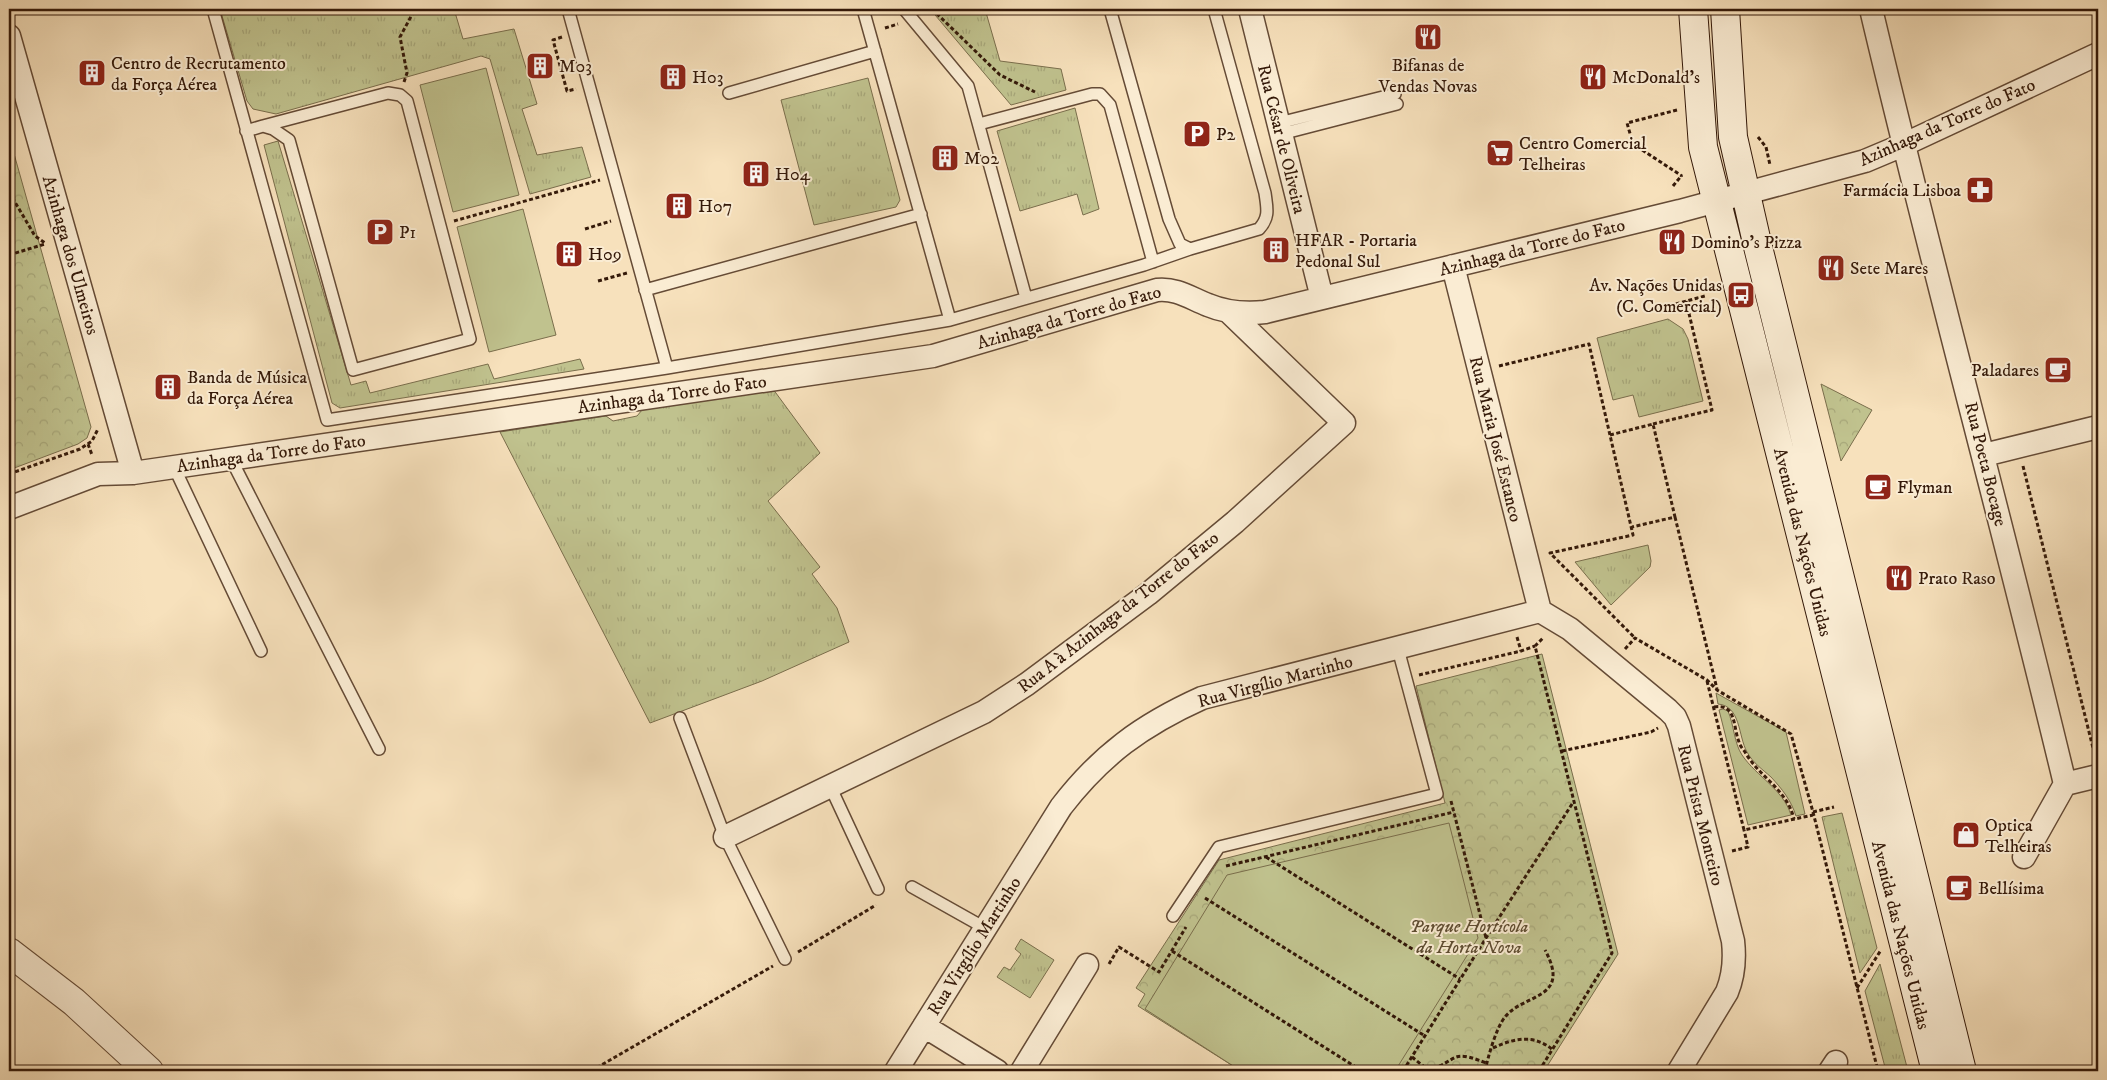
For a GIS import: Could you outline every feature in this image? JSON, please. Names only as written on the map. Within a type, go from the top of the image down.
[{"type":"main road","name":"Avenida das Nações Unidas","points":[[1693,9],[1703,147],[1936,1071]]},
{"type":"main road","name":"Avenida das Nações Unidas","points":[[1725,9],[1733,137],[1962,1071]]},
{"type":"main road","points":[[9,952],[74,1002],[149,1071]]},
{"type":"street","name":"Rua César de Oliveira","points":[[1250,9],[1322,298]]},
{"type":"street","name":"Rua Poeta Bocage","points":[[1871,9],[1903,145],[1984,455],[2066,784]]},
{"type":"street","name":"Azinhaga dos Ulmeiros","points":[[9,36],[133,473]]},
{"type":"street","name":"Azinhaga da Torre do Fato","points":[[9,508],[98,474],[133,473],[934,356],[1157,290],[1178,291],[1229,312],[1248,314],[1265,312],[1717,201],[1865,161],[2098,54]]},
{"type":"street","name":"Rua Maria José Estanco","points":[[1453,266],[1540,612]]},
{"type":"street","name":"Rua A à Azinhaga da Torre do Fato","points":[[725,837],[984,712],[1027,684],[1177,570],[1235,522],[1344,423],[1229,312]]},
{"type":"street","points":[[1984,455],[2098,427]]},
{"type":"street","points":[[1540,612],[1560,623],[1675,717]]},
{"type":"street","name":"Rua Virgílio Martinho","points":[[896,1071],[1061,807],[1081,780],[1105,756],[1147,726],[1171,712],[1202,698],[1540,612]]},
{"type":"street","name":"Rua Prista Monteiro","points":[[1675,717],[1679,726],[1733,941],[1733,972],[1722,1002],[1679,1071]]},
{"type":"street","points":[[2024,857],[2066,784],[2097,769]]},
{"type":"street","points":[[1022,1071],[1095,969]]},
{"type":"street","points":[[924,1026],[998,1071]]},
{"type":"lane","points":[[213,9],[326,420],[667,368],[950,320],[1153,262],[1258,229],[1265,222],[1268,214],[1262,184],[1214,9]]},
{"type":"lane","points":[[568,9],[667,368]]},
{"type":"lane","points":[[863,9],[950,320]]},
{"type":"lane","points":[[904,9],[968,86],[1026,298]]},
{"type":"lane","points":[[1110,9],[1169,219],[1180,244],[1190,249]]},
{"type":"lane","points":[[729,93],[875,50]]},
{"type":"lane","points":[[246,130],[388,93],[400,94],[407,101],[470,340],[353,370],[289,140],[273,129],[263,126]]},
{"type":"lane","points":[[979,124],[1092,94],[1100,94],[1110,105],[1153,262]]},
{"type":"lane","points":[[1280,128],[1396,99]]},
{"type":"lane","points":[[645,290],[921,214]]},
{"type":"lane","points":[[231,459],[379,749]]},
{"type":"lane","points":[[174,467],[261,651]]},
{"type":"lane","points":[[1173,916],[1219,847],[1437,794],[1398,649]]},
{"type":"lane","points":[[680,718],[725,837],[785,959]]},
{"type":"lane","points":[[830,786],[878,889]]},
{"type":"lane","points":[[912,887],[985,928]]},
{"type":"path","points":[[400,94],[407,73],[400,37],[415,9]]},
{"type":"path","points":[[560,28],[563,37],[553,40],[567,91],[577,88],[580,98]]},
{"type":"path","points":[[1682,176],[1633,144],[1627,123],[1700,104]]},
{"type":"path","points":[[1753,130],[1766,147],[1776,185]]},
{"type":"path","points":[[440,225],[602,180],[600,170]]},
{"type":"path","points":[[9,192],[34,236],[46,244]]},
{"type":"path","points":[[585,228],[614,220]]},
{"type":"path","points":[[43,234],[48,253]]},
{"type":"path","points":[[9,254],[46,244]]},
{"type":"path","points":[[1657,309],[1705,296]]},
{"type":"path","points":[[1610,435],[1712,410],[1686,301]]},
{"type":"path","points":[[1479,371],[1589,344],[1634,534],[1550,553],[1635,638],[1707,680],[1717,690],[1791,734],[1878,1071]]},
{"type":"path","points":[[1653,424],[1717,690]]},
{"type":"path","points":[[9,474],[80,449],[92,441],[98,428]]},
{"type":"path","points":[[2018,446],[2097,769]]},
{"type":"path","points":[[1632,527],[1676,517]]},
{"type":"path","points":[[1406,678],[1535,646],[1560,623]]},
{"type":"path","points":[[1612,664],[1635,638]]},
{"type":"path","points":[[1535,646],[1612,953],[1539,1071]]},
{"type":"path","points":[[1419,675],[1422,684]]},
{"type":"path","points":[[1707,680],[1748,847],[1712,856]]},
{"type":"path","points":[[1714,707],[1724,707],[1729,711],[1734,719],[1738,742],[1751,763],[1781,791],[1792,810],[1794,819]]},
{"type":"path","points":[[1562,751],[1650,732],[1675,717]]},
{"type":"path","points":[[1449,793],[1486,938]]},
{"type":"path","points":[[1403,1071],[1574,801]]},
{"type":"path","points":[[1744,830],[1794,819],[1834,807]]},
{"type":"path","points":[[1224,866],[1454,812]]},
{"type":"path","points":[[1264,857],[1460,979]]},
{"type":"path","points":[[1200,905],[1209,890]]},
{"type":"path","points":[[1204,898],[1425,1036]]},
{"type":"path","points":[[591,1071],[879,904]]},
{"type":"path","points":[[1095,969],[1119,947],[1159,972],[1190,920]]},
{"type":"path","points":[[1485,1071],[1500,1024],[1506,1016],[1513,1010],[1536,999],[1547,991],[1551,984],[1552,966],[1545,950]]},
{"type":"path","points":[[1857,988],[1882,950]]},
{"type":"path","points":[[1172,951],[1362,1071]]},
{"type":"path","points":[[1493,1048],[1506,1042],[1524,1038],[1545,1043],[1553,1050]]},
{"type":"path","points":[[1412,1057],[1428,1070],[1441,1066],[1453,1057],[1461,1055],[1486,1063]]},
{"type":"green space","points":[[220,9],[454,9],[463,39],[514,29],[537,104],[522,109],[537,155],[582,147],[591,177],[530,194],[490,59],[481,56],[276,114],[253,109],[247,101]]},
{"type":"green space","points":[[930,9],[985,9],[1000,61],[1061,69],[1066,90],[1011,105]]},
{"type":"green space","points":[[486,68],[519,195],[453,212],[420,85]]},
{"type":"green space","points":[[868,78],[900,200],[896,207],[814,225],[781,100]]},
{"type":"green space","points":[[1075,108],[1099,209],[1083,215],[1077,194],[1020,211],[997,131]]},
{"type":"green space","points":[[9,136],[91,427],[87,438],[78,444],[9,470]]},
{"type":"green space","points":[[278,141],[351,385],[366,381],[370,393],[488,364],[494,379],[580,359],[584,369],[340,408],[332,403],[264,145]]},
{"type":"green space","points":[[523,209],[556,335],[489,352],[457,227]]},
{"type":"green space","points":[[1668,319],[1683,329],[1688,339],[1703,401],[1639,417],[1633,395],[1613,400],[1597,338]]},
{"type":"green space","points":[[1821,384],[1872,410],[1841,461]]},
{"type":"green space","points":[[773,389],[820,453],[768,501],[820,567],[812,574],[837,608],[849,642],[762,681],[650,723],[500,432],[606,416],[613,421],[637,416],[642,410]]},
{"type":"green space","points":[[1648,545],[1651,561],[1650,567],[1611,605],[1575,562]]},
{"type":"green space","name":"Parque Hortícola da Horta Nova","points":[[1542,654],[1618,954],[1544,1071],[1241,1071],[1138,1006],[1145,994],[1136,988],[1219,860],[1445,803],[1416,686]]},
{"type":"green space","points":[[1716,693],[1786,732],[1805,814],[1796,816],[1792,805],[1782,790],[1749,756],[1735,716],[1731,710],[1718,704]]},
{"type":"green space","points":[[1719,710],[1728,711],[1737,745],[1742,755],[1776,790],[1791,815],[1748,825]]},
{"type":"green space","points":[[1842,813],[1877,948],[1860,973],[1822,817]]},
{"type":"green space","points":[[1449,823],[1478,938],[1395,1071],[1241,1071],[1145,1009],[1227,875]]},
{"type":"green space","points":[[1021,939],[1054,960],[1030,998],[997,977],[1004,967],[1010,970],[1021,954],[1015,949]]},
{"type":"green space","points":[[1880,964],[1908,1071],[1886,1071],[1865,991]]},
{"type":"place","name":"Bifanas de Vendas Novas","points":[[1428,37]]},
{"type":"place","name":"M03","points":[[540,66]]},
{"type":"place","name":"Centro de Recrutamento da Força Aérea","points":[[92,73]]},
{"type":"place","name":"H03","points":[[673,77]]},
{"type":"place","name":"McDonald's","points":[[1593,77]]},
{"type":"place","name":"P2","points":[[1197,134]]},
{"type":"place","name":"Centro Comercial Telheiras","points":[[1500,153]]},
{"type":"place","name":"M02","points":[[945,158]]},
{"type":"place","name":"H04","points":[[756,174]]},
{"type":"place","name":"Farmácia Lisboa","points":[[1980,190]]},
{"type":"place","name":"H07","points":[[679,206]]},
{"type":"place","name":"P1","points":[[380,232]]},
{"type":"place","name":"Domino's Pizza","points":[[1672,242]]},
{"type":"place","name":"HFAR - Portaria Pedonal Sul","points":[[1276,250]]},
{"type":"place","name":"H09","points":[[569,254]]},
{"type":"place","name":"Sete Mares","points":[[1831,268]]},
{"type":"place","name":"Av. Nações Unidas (C. Comercial)","points":[[1741,295]]},
{"type":"place","name":"Paladares","points":[[2058,370]]},
{"type":"place","name":"Banda de Música da Força Aérea","points":[[168,387]]},
{"type":"place","name":"Flyman","points":[[1878,487]]},
{"type":"place","name":"Prato Raso","points":[[1899,578]]},
{"type":"place","name":"Optica Telheiras","points":[[1966,835]]},
{"type":"place","name":"Bellísima","points":[[1959,888]]}]
